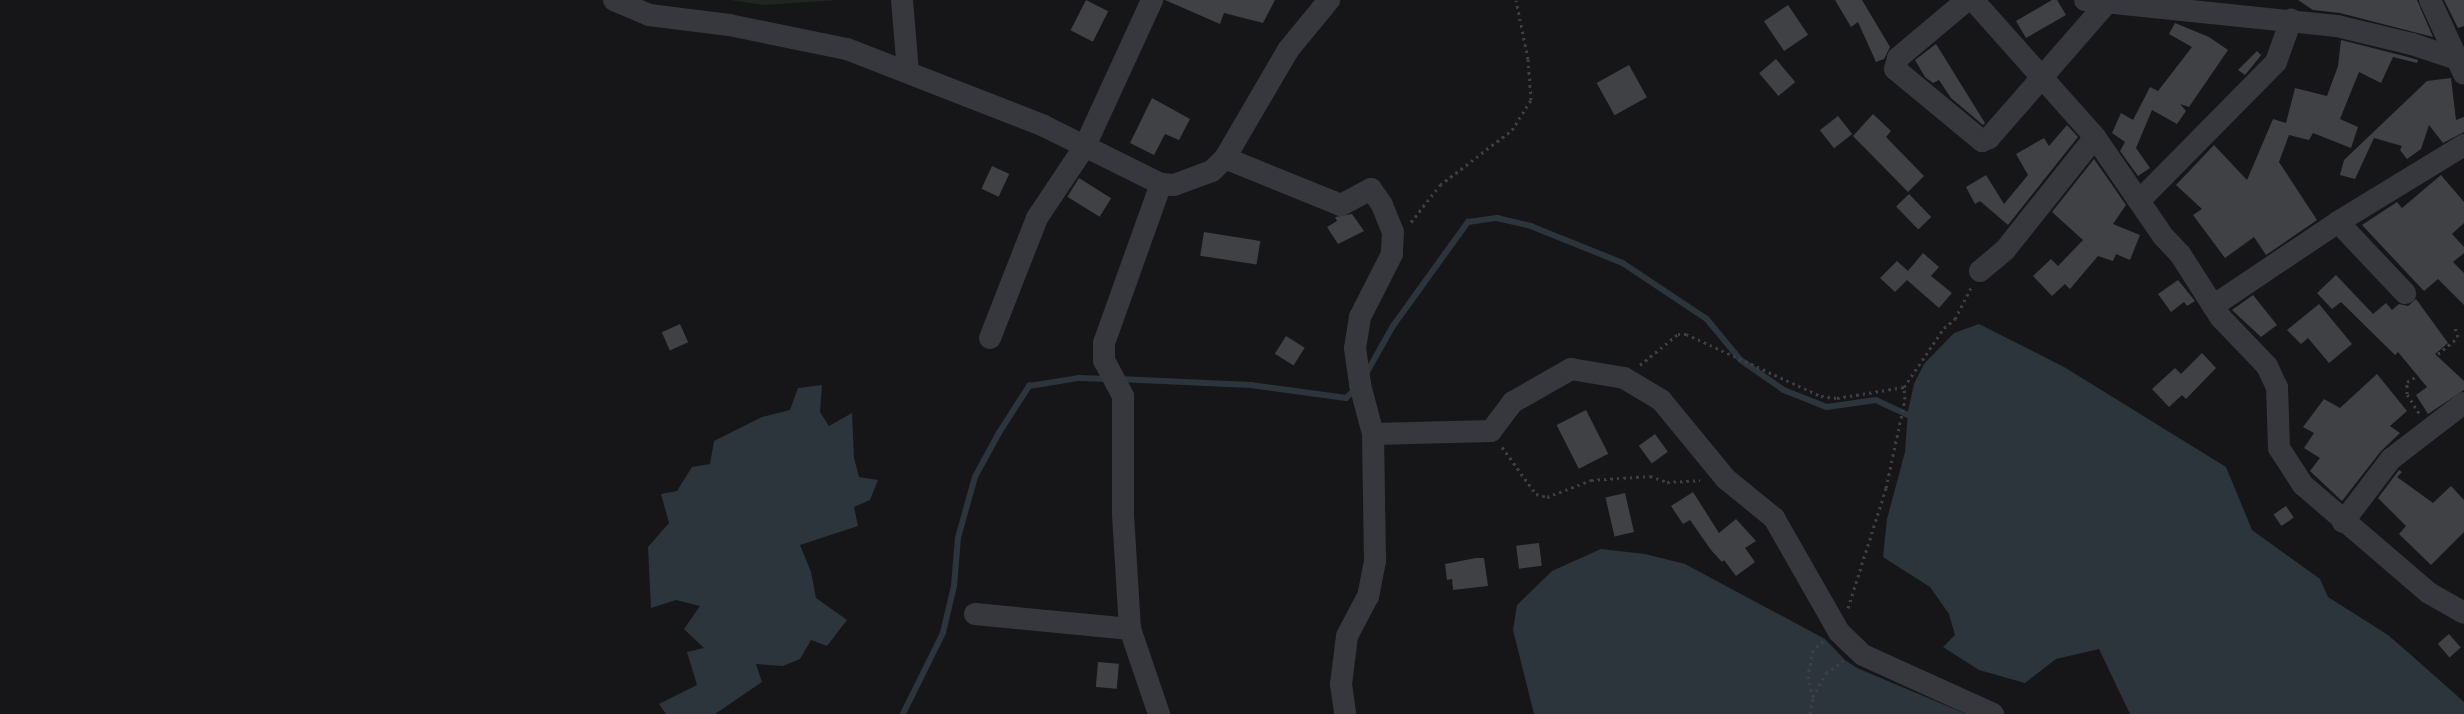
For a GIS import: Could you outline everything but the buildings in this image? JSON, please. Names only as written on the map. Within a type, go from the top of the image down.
[{"type":"street","points":[[614,0],[649,15],[729,26],[847,48],[1044,126],[1161,184],[1174,185],[1194,180],[1212,171],[1225,158],[1288,50],[1329,0]]},
{"type":"street","points":[[902,0],[908,72]]},
{"type":"street","points":[[990,338],[1037,218],[1085,146],[1152,0]]},
{"type":"street","points":[[1967,0],[1898,58],[1895,70],[1898,75],[1982,141],[1990,138],[2106,2],[2206,5],[2360,30],[2460,66]]},
{"type":"street","points":[[1973,0],[2095,136],[2139,201],[2180,254],[2213,306],[2267,366],[2278,387],[2276,423],[2282,456],[2303,485],[2343,522],[2429,593],[2464,613]]},
{"type":"street","points":[[2430,0],[2460,66]]},
{"type":"street","points":[[2139,201],[2276,62],[2291,20]]},
{"type":"street","points":[[1980,271],[2005,250],[2095,136]]},
{"type":"street","points":[[2213,306],[2338,222],[2463,149]]},
{"type":"street","points":[[1225,158],[1341,205],[1372,189],[1382,205],[1394,244],[1360,317],[1355,348],[1360,385],[1373,434],[1375,561],[1368,596],[1347,636],[1341,684],[1344,714]]},
{"type":"street","points":[[1159,714],[1130,629],[1123,513],[1123,396],[1104,361],[1104,343],[1161,184]]},
{"type":"street","points":[[2338,222],[2406,293]]},
{"type":"street","points":[[1373,434],[1491,431],[1513,402],[1571,369],[1624,378],[1661,400],[1726,479],[1774,518],[1832,636],[1863,655],[1993,714]]},
{"type":"street","points":[[2343,522],[2391,459],[2464,402]]},
{"type":"street","points":[[975,614],[1130,629]]},
{"type":"path","points":[[1394,244],[1440,185],[1512,130],[1531,100],[1528,59],[1516,0]]},
{"type":"path","points":[[1813,697],[1808,676],[1813,650],[1832,636],[1886,488],[1905,399],[1904,387],[1944,328],[1955,320],[1980,271]]},
{"type":"path","points":[[2430,428],[2406,394],[2406,386],[2416,374],[2427,370],[2438,354],[2458,337],[2455,328]]},
{"type":"path","points":[[1624,378],[1678,334],[1686,334],[1821,396],[1837,398],[1904,387]]},
{"type":"path","points":[[1491,431],[1536,494],[1547,497],[1591,480],[1650,476],[1667,482],[1726,479]]},
{"type":"path","points":[[1810,714],[1813,697],[1826,673],[1844,660]]},
{"type":"shaded area","points":[[730,0],[839,0],[764,5]]},
{"type":"shaded area","points":[[1979,324],[2064,367],[2226,467],[2252,530],[2320,579],[2328,597],[2388,635],[2464,702],[2464,714],[2130,714],[2099,649],[2056,659],[2025,683],[1979,670],[1943,647],[1955,635],[1949,614],[1930,587],[1883,557],[1887,519],[1905,452],[1908,411],[1914,384],[1924,364],[1954,333]]},
{"type":"shaded area","points":[[822,385],[820,412],[829,426],[852,413],[854,458],[859,477],[878,480],[870,500],[854,507],[858,526],[800,545],[811,572],[816,598],[847,620],[827,646],[811,640],[800,659],[783,666],[756,664],[762,682],[715,714],[666,714],[659,704],[697,685],[687,652],[704,648],[684,629],[700,606],[676,600],[651,608],[648,547],[669,523],[661,494],[677,491],[692,467],[710,464],[714,441],[762,417],[790,410],[798,388]]},
{"type":"shaded area","points":[[1601,549],[1645,554],[1685,564],[1825,639],[1845,660],[1857,668],[1966,714],[1534,714],[1513,630],[1517,605],[1552,571]]},
{"type":"waterway","points":[[1366,374],[1393,326],[1468,222],[1497,218],[1531,226],[1623,263],[1707,319],[1741,360],[1784,390],[1827,407],[1876,400],[1912,417]]},
{"type":"waterway","points":[[903,714],[943,633],[954,586],[958,538],[975,477],[999,433],[1029,386],[1079,378],[1107,379]]},
{"type":"waterway","points":[[1119,379],[1251,385],[1346,398],[1356,389]]}]
